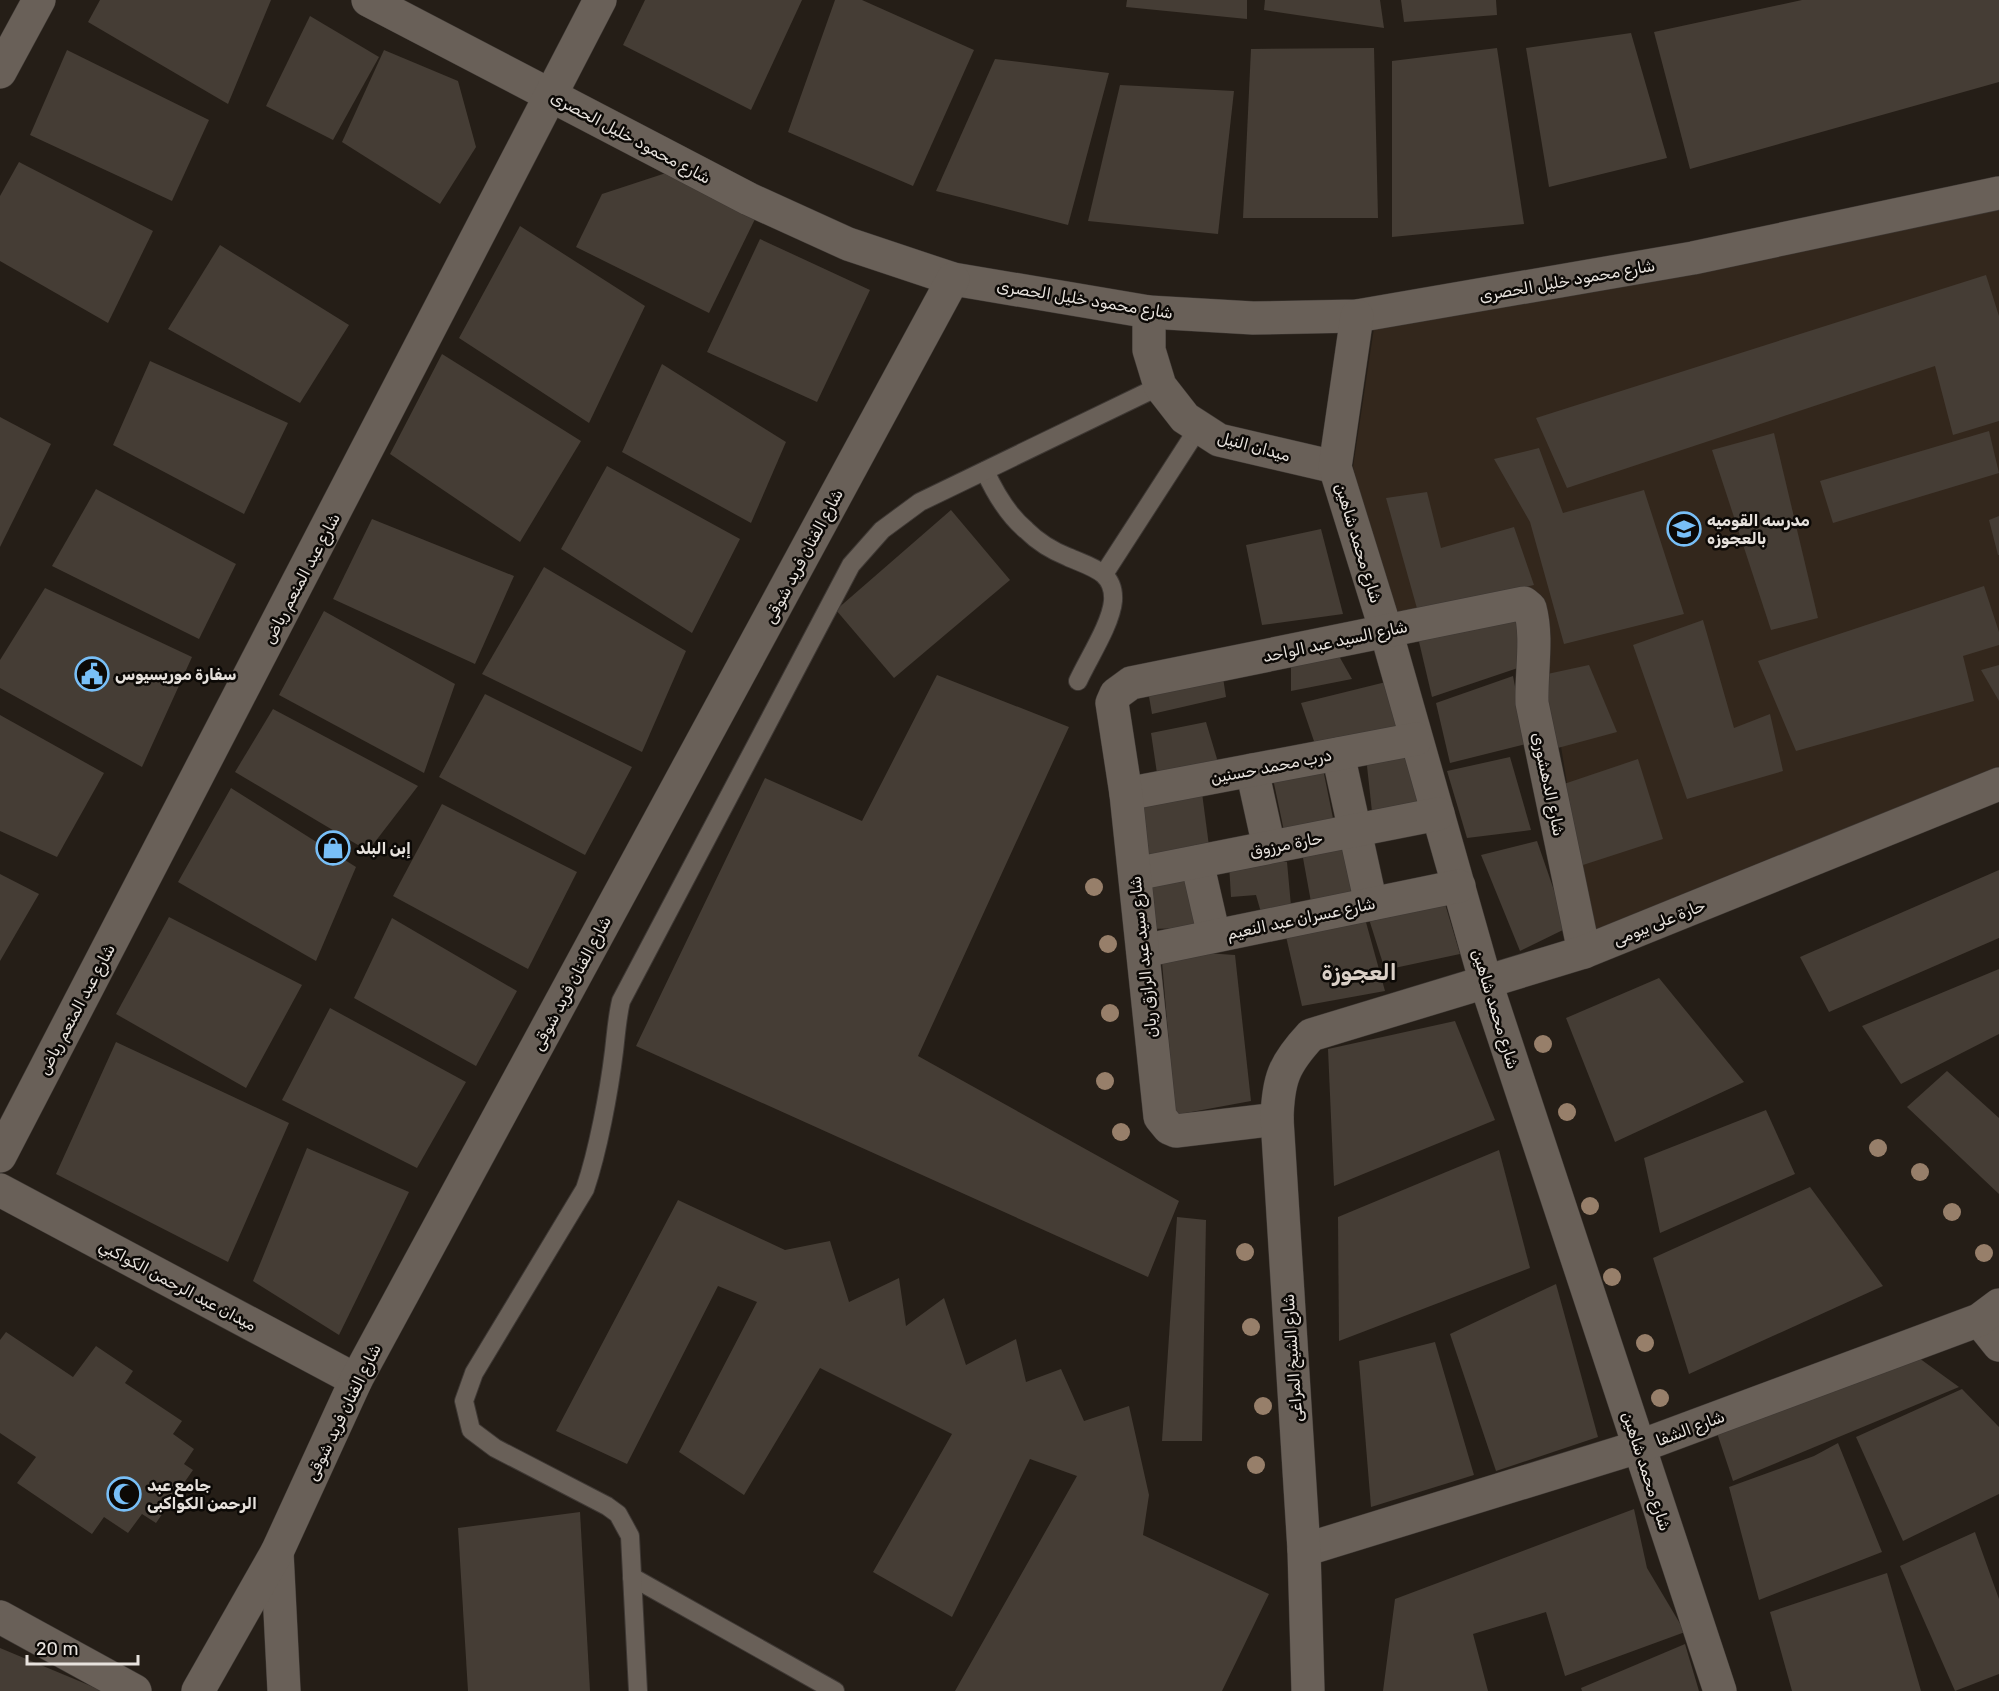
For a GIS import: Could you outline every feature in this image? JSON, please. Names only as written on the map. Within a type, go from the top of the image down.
[{"type":"street","points":[[0,72],[39,0]]},
{"type":"street","name":"شارع محمود خليل الحصرى","points":[[368,0],[749,199],[838,239],[953,279],[1149,312],[1253,318],[1358,315],[1709,255],[1999,193]]},
{"type":"street","name":"شارع عبد المنعم رياض","points":[[0,1156],[600,0]]},
{"type":"street","name":"شارع الفنان فريد شوقى","points":[[198,1691],[277,1552],[356,1380],[953,279]]},
{"type":"street","name":"ميدان النيل","points":[[1149,312],[1149,350],[1160,386],[1185,418],[1219,440],[1335,467]]},
{"type":"street","name":"شارع محمد شاهين","points":[[1358,315],[1335,467],[1386,631],[1486,983],[1720,1691]]},
{"type":"street","name":"شارع السيد عبد الواحد","points":[[1131,683],[1516,603],[1524,603],[1530,608],[1532,615]]},
{"type":"street","name":"شارع الدهشورى","points":[[1532,615],[1535,640],[1531,670],[1532,703],[1584,952]]},
{"type":"street","name":"شارع سيد عبد الرازق ريان","points":[[1131,683],[1116,694],[1112,703],[1126,794],[1160,1117],[1164,1123],[1176,1131],[1277,1119]]},
{"type":"street","name":"درب محمد حسنين","points":[[1126,794],[1416,739]]},
{"type":"street","points":[[1338,754],[1371,904]]},
{"type":"street","points":[[1252,770],[1269,847]]},
{"type":"street","name":"حارة على بيومى","points":[[1311,1035],[1584,952],[1999,784]]},
{"type":"street","name":"حارة مرزوق","points":[[1135,874],[1438,814]]},
{"type":"street","points":[[1197,862],[1214,936]]},
{"type":"street","name":"شارع عسران عبد النعيم","points":[[1143,951],[1458,886]]},
{"type":"street","name":"شارع الشيخ المراغى","points":[[1308,1691],[1304,1550],[1277,1119],[1278,1088],[1290,1058],[1311,1035]]},
{"type":"street","name":"ميدان عبد الرحمن الكواكبي","points":[[0,1190],[356,1380]]},
{"type":"street","points":[[1989,1313],[1999,1345]]},
{"type":"street","name":"شارع الشفا","points":[[1304,1550],[1638,1447],[1989,1313]]},
{"type":"street","points":[[277,1552],[284,1691]]},
{"type":"street","points":[[0,1617],[135,1691]]},
{"type":"lane","points":[[638,1691],[630,1536],[618,1514],[495,1448],[471,1430],[464,1401],[474,1373],[585,1189],[592,1167],[621,1001],[850,565],[882,530],[920,502],[1160,386]]},
{"type":"lane","points":[[1104,574],[1199,427]]},
{"type":"lane","points":[[985,471],[1004,506],[1026,530],[1045,545],[1094,566],[1104,574],[1113,592],[1111,612],[1078,681]]},
{"type":"lane","points":[[632,1577],[835,1691]]},
{"type":"shaded area","name":"مدرسه القوميه بالعجوزه","points":[[1999,202],[1999,769],[1592,938],[1536,592],[1393,621],[1353,467],[1374,328]]},
{"type":"building","points":[[100,0],[271,0],[228,104],[88,22]]},
{"type":"building","points":[[645,0],[802,0],[751,110],[623,45]]},
{"type":"building","points":[[835,0],[862,0],[974,50],[913,186],[788,132]]},
{"type":"building","points":[[1127,0],[1247,0],[1247,19],[1126,7]]},
{"type":"building","points":[[1265,0],[1380,0],[1384,28],[1264,10]]},
{"type":"building","points":[[1401,0],[1496,0],[1497,15],[1404,22]]},
{"type":"building","points":[[1802,0],[1999,0],[1999,82],[1690,169],[1654,32]]},
{"type":"building","points":[[310,16],[379,57],[333,140],[266,106]]},
{"type":"building","points":[[1631,33],[1667,158],[1549,187],[1526,48]]},
{"type":"building","points":[[1374,48],[1378,218],[1243,218],[1251,49]]},
{"type":"building","points":[[1497,48],[1524,224],[1392,237],[1392,61]]},
{"type":"building","points":[[67,50],[209,120],[172,201],[30,135]]},
{"type":"building","points":[[384,50],[458,81],[476,147],[440,204],[342,142]]},
{"type":"building","points":[[995,59],[1109,73],[1068,225],[936,191]]},
{"type":"building","points":[[1120,85],[1234,91],[1218,234],[1088,221]]},
{"type":"building","points":[[19,162],[153,231],[108,323],[0,261],[0,196]]},
{"type":"building","points":[[666,173],[756,217],[709,313],[576,247],[602,194]]},
{"type":"building","points":[[520,226],[645,306],[589,423],[459,338]]},
{"type":"building","points":[[760,239],[870,290],[817,402],[707,352]]},
{"type":"building","points":[[220,245],[349,325],[300,403],[168,329]]},
{"type":"building","points":[[1986,275],[1999,316],[1999,421],[1953,435],[1935,366],[1567,488],[1536,418]]},
{"type":"building","points":[[442,354],[581,441],[520,542],[390,454]]},
{"type":"building","points":[[150,361],[288,423],[244,514],[113,445]]},
{"type":"building","points":[[662,364],[786,442],[751,523],[622,452]]},
{"type":"building","points":[[0,417],[51,444],[0,547]]},
{"type":"building","points":[[1989,431],[1999,473],[1833,523],[1820,481]]},
{"type":"building","points":[[1774,433],[1818,618],[1771,630],[1712,450]]},
{"type":"building","points":[[1539,448],[1563,513],[1644,490],[1684,614],[1564,644],[1530,522],[1494,459]]},
{"type":"building","points":[[607,466],[740,539],[692,633],[561,549]]},
{"type":"building","points":[[96,489],[236,564],[199,639],[52,566]]},
{"type":"building","points":[[1427,492],[1441,548],[1514,527],[1534,585],[1418,612],[1386,498]]},
{"type":"building","points":[[951,510],[1010,580],[894,678],[836,610]]},
{"type":"building","points":[[1999,516],[1999,555],[1998,555],[1989,520]]},
{"type":"building","points":[[372,519],[514,576],[475,664],[333,599]]},
{"type":"building","points":[[1321,529],[1343,614],[1262,625],[1246,545]]},
{"type":"building","points":[[544,567],[686,651],[642,752],[482,674]]},
{"type":"building","points":[[1984,586],[1999,632],[1999,645],[1963,656],[1974,701],[1796,751],[1758,661]]},
{"type":"building","name":"سفارة موريسيوس","points":[[45,588],[192,657],[142,767],[0,688],[0,660]]},
{"type":"building","points":[[1514,608],[1527,665],[1432,697],[1416,629]]},
{"type":"building","points":[[324,611],[455,684],[424,773],[279,695]]},
{"type":"building","points":[[1703,620],[1734,728],[1770,714],[1783,771],[1687,799],[1633,645]]},
{"type":"building","points":[[1335,649],[1352,679],[1291,691],[1291,659]]},
{"type":"building","points":[[1589,665],[1617,732],[1554,749],[1538,676]]},
{"type":"building","points":[[1999,665],[1999,701],[1981,670]]},
{"type":"building","points":[[1222,671],[1226,697],[1152,714],[1147,685]]},
{"type":"building","points":[[937,675],[1069,727],[918,1056],[1179,1201],[1148,1277],[636,1046],[765,778],[862,821]]},
{"type":"building","points":[[1513,676],[1526,744],[1450,763],[1436,703]]},
{"type":"building","points":[[1394,680],[1401,730],[1316,747],[1301,703]]},
{"type":"building","points":[[485,694],[632,767],[585,855],[439,777]]},
{"type":"building","points":[[273,709],[418,786],[368,851],[235,772]]},
{"type":"building","points":[[0,715],[104,773],[57,857],[0,831]]},
{"type":"building","points":[[1206,722],[1220,769],[1158,780],[1151,733]]},
{"type":"building","points":[[1410,749],[1424,807],[1373,821],[1366,757]]},
{"type":"building","points":[[1510,757],[1531,830],[1467,838],[1447,771]]},
{"type":"building","points":[[1638,759],[1663,839],[1583,865],[1558,786]]},
{"type":"building","points":[[1323,769],[1334,823],[1284,831],[1272,774]]},
{"type":"building","points":[[231,788],[356,867],[316,961],[178,882]]},
{"type":"building","points":[[1202,793],[1209,846],[1149,862],[1141,802]]},
{"type":"building","points":[[442,804],[577,872],[528,969],[393,896]]},
{"type":"building","points":[[1349,837],[1359,892],[1311,902],[1301,847]]},
{"type":"building","points":[[1537,841],[1567,928],[1520,951],[1481,855]]},
{"type":"building","points":[[1245,858],[1287,862],[1291,906],[1264,923],[1256,895],[1231,897],[1229,864]]},
{"type":"building","points":[[1999,870],[1999,938],[1829,1012],[1800,957]]},
{"type":"building","points":[[1189,873],[1196,928],[1146,929],[1141,882]]},
{"type":"building","points":[[0,874],[39,894],[0,961]]},
{"type":"building","points":[[1443,897],[1460,954],[1385,970],[1368,916]]},
{"type":"building","points":[[1364,915],[1385,991],[1302,1006],[1285,932]]},
{"type":"building","points":[[169,917],[302,985],[246,1088],[116,1014]]},
{"type":"building","points":[[392,918],[517,991],[476,1066],[354,998]]},
{"type":"building","points":[[1161,950],[1235,955],[1251,1101],[1175,1115]]},
{"type":"building","points":[[1999,969],[1999,1034],[1901,1084],[1862,1026]]},
{"type":"building","points":[[1659,978],[1744,1082],[1615,1142],[1566,1018]]},
{"type":"building","points":[[330,1008],[466,1082],[417,1168],[282,1100]]},
{"type":"building","points":[[1455,1021],[1495,1120],[1334,1186],[1328,1049]]},
{"type":"building","points":[[116,1042],[289,1123],[228,1262],[56,1174]]},
{"type":"building","points":[[1947,1071],[1999,1118],[1999,1194],[1907,1107]]},
{"type":"building","points":[[1766,1110],[1795,1174],[1660,1233],[1644,1158]]},
{"type":"building","points":[[307,1148],[409,1192],[339,1335],[253,1281]]},
{"type":"building","points":[[1499,1150],[1530,1268],[1339,1341],[1338,1217]]},
{"type":"building","points":[[1810,1187],[1883,1286],[1689,1374],[1653,1258]]},
{"type":"building","points":[[678,1200],[785,1250],[830,1241],[849,1302],[899,1278],[906,1326],[944,1298],[966,1365],[1016,1339],[1026,1382],[1061,1369],[1084,1421],[1129,1406],[1149,1495],[1143,1535],[1269,1594],[1222,1691],[955,1691],[1077,1476],[1030,1459],[952,1617],[873,1572],[952,1434],[820,1368],[744,1495],[679,1452],[757,1302],[718,1286],[627,1464],[556,1431]]},
{"type":"building","points":[[1177,1217],[1206,1220],[1202,1441],[1162,1441]]},
{"type":"building","points":[[1556,1284],[1598,1437],[1496,1471],[1450,1334]]},
{"type":"building","points":[[6,1332],[73,1377],[96,1346],[133,1371],[125,1383],[182,1421],[173,1434],[194,1449],[184,1464],[193,1470],[156,1523],[142,1514],[128,1533],[104,1517],[92,1534],[17,1483],[36,1457],[0,1433],[0,1340]]},
{"type":"building","points":[[1435,1342],[1474,1475],[1371,1507],[1359,1361]]},
{"type":"building","points":[[1919,1358],[1959,1387],[1733,1481],[1716,1430]]},
{"type":"building","points":[[1962,1389],[1999,1427],[1999,1494],[1903,1541],[1856,1437]]},
{"type":"building","points":[[1838,1443],[1882,1552],[1759,1600],[1729,1487],[1814,1456]]},
{"type":"building","points":[[1634,1509],[1647,1568],[1685,1632],[1565,1676],[1546,1612],[1473,1634],[1488,1691],[1383,1691],[1395,1599]]},
{"type":"building","points":[[580,1512],[590,1691],[468,1691],[458,1528]]},
{"type":"building","points":[[1975,1532],[1999,1599],[1999,1674],[1955,1691],[1900,1566]]},
{"type":"building","points":[[1887,1573],[1921,1691],[1792,1691],[1770,1612]]},
{"type":"building","points":[[1685,1644],[1699,1691],[1582,1691],[1581,1688]]},
{"type":"building","points":[[0,1648],[103,1691],[0,1691]]},
{"type":"place","name":"مدرسه القوميه بالعجوزه","points":[[1684,529]]},
{"type":"place","name":"سفارة موريسيوس","points":[[92,674]]},
{"type":"place","name":"إبن البلد","points":[[333,848]]},
{"type":"place","name":"جامع عبد الرحمن الكواكبى","points":[[124,1494]]},
{"type":"district","name":"العجوزة","points":[[1359,972]]}]
